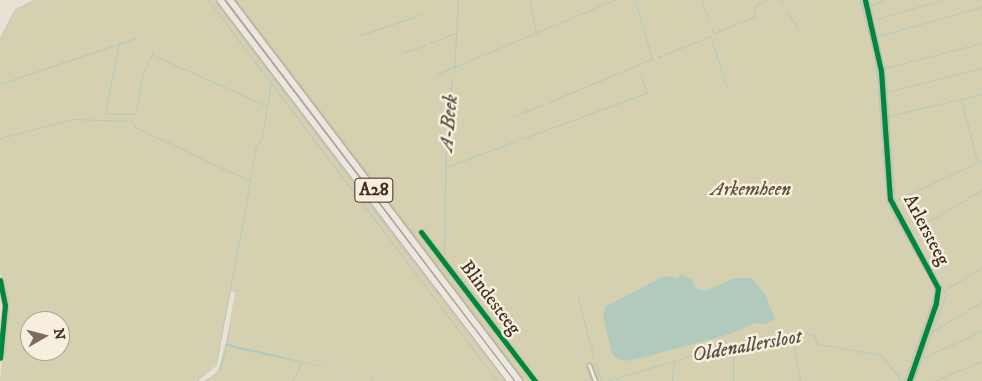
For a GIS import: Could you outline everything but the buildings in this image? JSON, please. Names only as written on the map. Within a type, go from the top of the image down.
[{"type":"highway","name":"A28","points":[[220,0],[510,381]]},
{"type":"highway","name":"A28","points":[[230,0],[519,381]]},
{"type":"street","name":"Arlersteeg","points":[[865,0],[881,72],[890,199],[938,288],[936,303],[909,381]]},
{"type":"street","name":"Blindesteeg","points":[[421,232],[535,381]]},
{"type":"street","points":[[0,280],[5,305],[0,358]]},
{"type":"street","points":[[589,365],[595,381]]},
{"type":"green space","points":[[36,0],[215,0],[504,381],[204,381],[218,372],[225,345],[365,376],[226,343],[235,292],[231,291],[216,364],[196,381],[0,381],[7,300],[0,273],[0,39],[15,11]]},
{"type":"green space","name":"Arkemheen","points":[[234,0],[982,0],[982,381],[538,381],[421,230],[418,233],[531,381],[523,381]]},
{"type":"shaded area","points":[[681,274],[692,280],[696,288],[705,291],[735,278],[752,278],[766,296],[775,319],[765,324],[755,323],[730,334],[641,358],[624,361],[616,358],[612,354],[603,316],[605,307],[664,276],[678,278]]},
{"type":"shaded area","points":[[226,343],[341,371],[237,349],[225,345]]},
{"type":"waterway","points":[[0,38],[14,10],[34,0]]},
{"type":"waterway","points":[[208,0],[497,381]]},
{"type":"waterway","name":"A-Beek","points":[[454,73],[458,0]]},
{"type":"waterway","points":[[530,0],[536,33]]},
{"type":"waterway","points":[[437,74],[614,0]]},
{"type":"waterway","points":[[549,102],[652,59],[635,0]]},
{"type":"waterway","points":[[701,0],[709,20]]},
{"type":"waterway","points":[[714,33],[753,17],[755,6],[767,0]]},
{"type":"waterway","points":[[780,0],[783,4]]},
{"type":"waterway","points":[[860,0],[873,50]]},
{"type":"waterway","points":[[868,0],[884,68],[895,204]]},
{"type":"waterway","points":[[871,5],[884,0]]},
{"type":"waterway","points":[[876,19],[942,0]]},
{"type":"waterway","points":[[878,36],[982,7]]},
{"type":"waterway","points":[[787,11],[799,30]]},
{"type":"waterway","points":[[358,36],[419,15]]},
{"type":"waterway","points":[[711,28],[714,33]]},
{"type":"waterway","points":[[429,43],[456,33]]},
{"type":"waterway","points":[[658,57],[711,36]]},
{"type":"waterway","points":[[0,84],[136,38]]},
{"type":"waterway","points":[[712,42],[727,88]]},
{"type":"waterway","points":[[884,68],[982,43]]},
{"type":"waterway","points":[[119,44],[105,113],[135,114],[143,74],[153,51]]},
{"type":"waterway","points":[[402,53],[425,45]]},
{"type":"waterway","points":[[874,54],[878,85]]},
{"type":"waterway","points":[[153,55],[267,106]]},
{"type":"waterway","points":[[887,92],[982,68]]},
{"type":"waterway","points":[[521,139],[647,93],[641,75]]},
{"type":"waterway","name":"A-Beek","points":[[444,254],[446,130],[452,78]]},
{"type":"waterway","points":[[251,172],[255,150],[262,136],[271,83]]},
{"type":"waterway","points":[[878,89],[882,143]]},
{"type":"waterway","points":[[888,116],[982,94]]},
{"type":"waterway","points":[[961,100],[977,161]]},
{"type":"waterway","points":[[514,116],[544,104]]},
{"type":"waterway","points":[[0,138],[74,119],[132,121],[135,127],[250,181],[250,178]]},
{"type":"waterway","points":[[446,167],[516,141]]},
{"type":"waterway","points":[[882,148],[887,202]]},
{"type":"waterway","points":[[894,201],[982,160]]},
{"type":"waterway","points":[[196,381],[216,364],[250,182]]},
{"type":"waterway","points":[[910,232],[982,190]]},
{"type":"waterway","points":[[889,207],[932,281]]},
{"type":"waterway","points":[[899,212],[911,235]]},
{"type":"waterway","points":[[913,381],[946,294],[914,240]]},
{"type":"waterway","points":[[945,290],[982,267]]},
{"type":"waterway","points":[[904,381],[935,293],[933,283]]},
{"type":"waterway","points":[[578,297],[594,359]]},
{"type":"waterway","points":[[931,332],[982,302]]},
{"type":"waterway","points":[[226,343],[230,324]]},
{"type":"waterway","points":[[922,358],[982,331]]},
{"type":"waterway","name":"Oldenallersloot","points":[[607,381],[700,353],[803,332],[813,335],[818,344],[881,355],[902,381]]},
{"type":"waterway","points":[[791,335],[800,381]]},
{"type":"waterway","points":[[214,375],[220,368],[226,345]]},
{"type":"waterway","points":[[733,348],[733,381]]},
{"type":"waterway","points":[[934,381],[982,361]]},
{"type":"waterway","points":[[672,381],[674,362]]},
{"type":"waterway","points":[[292,381],[301,363]]},
{"type":"waterway","points":[[596,363],[601,381]]},
{"type":"waterway","points":[[371,381],[372,377]]},
{"type":"cycle path","points":[[865,0],[881,71],[890,199],[938,288],[936,303],[909,381]]},
{"type":"cycle path","points":[[421,232],[535,381]]},
{"type":"cycle path","points":[[0,280],[5,305],[0,358]]}]
